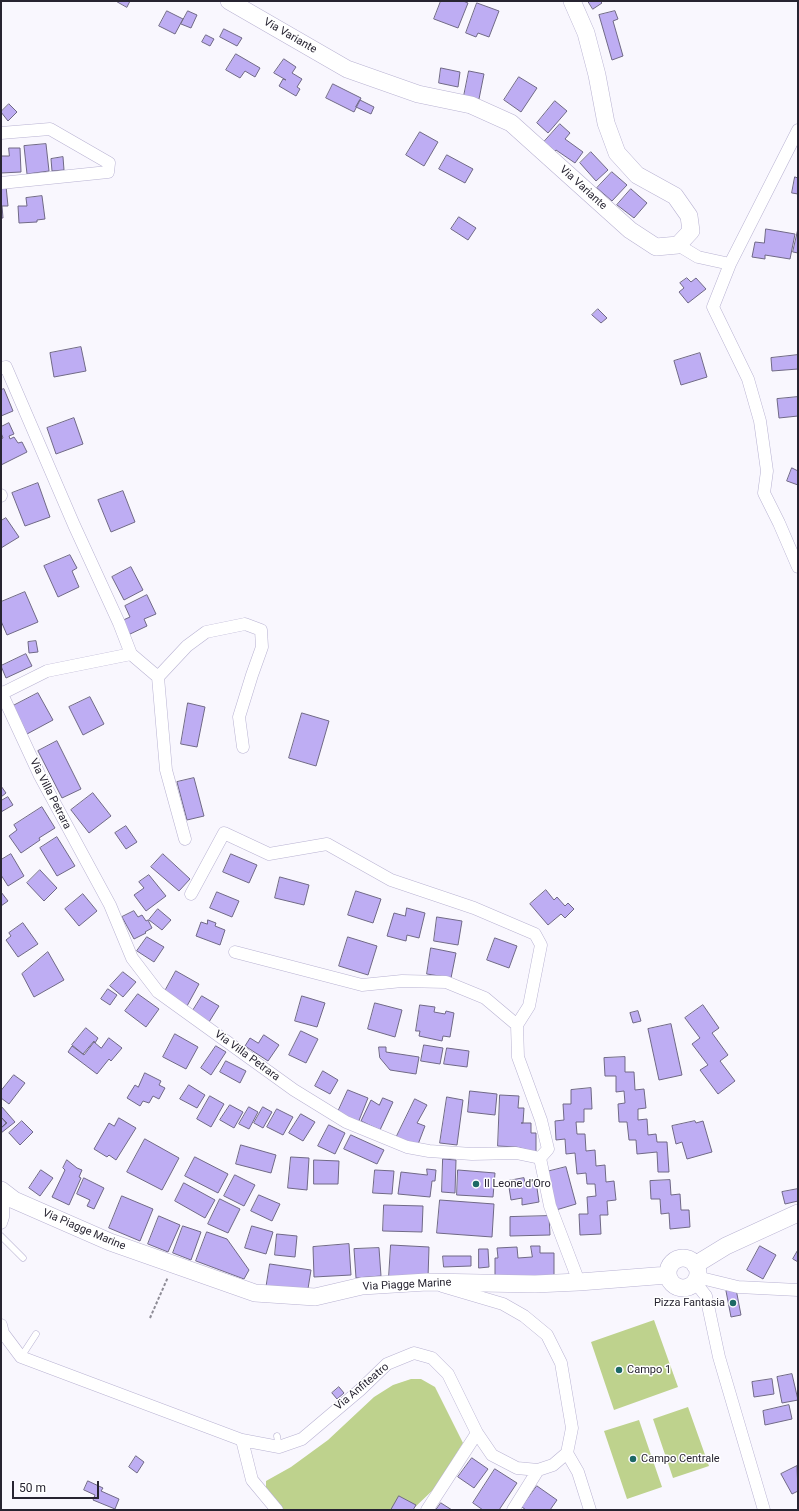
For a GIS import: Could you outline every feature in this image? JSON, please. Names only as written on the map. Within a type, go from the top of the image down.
[{"type":"street","name":"Via Variante","points":[[229,1],[347,69],[418,94],[471,105],[511,123],[630,230],[656,247],[678,245]]},
{"type":"street","points":[[572,1],[586,33],[597,75],[606,123],[617,153],[637,175],[675,196],[689,216],[691,231],[678,245],[698,257],[730,264]]},
{"type":"street","points":[[1,133],[50,129],[109,164],[108,172],[1,184]]},
{"type":"street","points":[[798,130],[730,264],[713,307],[748,379],[761,428],[767,470],[764,493],[780,523],[798,567]]},
{"type":"street","points":[[1,368],[6,367],[71,518],[119,623],[131,654],[158,677],[166,770],[185,839]]},
{"type":"street","points":[[158,677],[187,646],[206,632],[245,624],[261,630],[262,647],[239,717],[243,747]]},
{"type":"street","points":[[1,693],[47,671],[131,654]]},
{"type":"street","name":"Via Villa Petrara","points":[[1,693],[40,776],[110,905],[132,958],[158,992],[294,1090],[346,1122],[407,1147],[429,1151],[472,1154],[516,1153],[540,1158]]},
{"type":"street","points":[[191,894],[224,833],[269,854],[328,844],[391,880],[474,908],[535,934],[541,945],[529,1006],[517,1025],[518,1057],[541,1120],[548,1149],[540,1158],[550,1206],[579,1282]]},
{"type":"street","points":[[235,952],[362,985],[402,981],[446,982],[485,998],[517,1025]]},
{"type":"street","points":[[1,1222],[3,1217],[3,1191]]},
{"type":"street","name":"Via Piagge Marine","points":[[3,1191],[14,1200],[110,1242],[255,1293],[315,1297],[362,1286],[427,1282],[535,1284],[668,1275]]},
{"type":"street","points":[[764,1510],[719,1357],[706,1296],[696,1274],[691,1261],[680,1259],[671,1264],[668,1275],[671,1282],[680,1288],[691,1286],[696,1274],[726,1246],[798,1213]]},
{"type":"street","points":[[696,1274],[738,1287],[798,1290]]},
{"type":"street","points":[[427,1282],[503,1304],[524,1316],[547,1335],[561,1363],[564,1378],[572,1428],[568,1453],[578,1472],[590,1510]]},
{"type":"street","points":[[1,1324],[3,1332],[21,1357]]},
{"type":"street","name":"Via Anfiteatro","points":[[21,1357],[242,1440],[278,1441],[302,1439],[360,1390],[387,1364],[414,1354],[432,1358],[448,1374],[477,1433],[492,1455],[517,1468],[538,1470]]},
{"type":"street","points":[[426,1510],[477,1433]]},
{"type":"street","points":[[242,1440],[252,1480],[277,1510]]},
{"type":"street","points":[[513,1510],[538,1470],[553,1464],[568,1453]]},
{"type":"lane","points":[[1,1236],[23,1258]]},
{"type":"lane","points":[[21,1357],[36,1334]]},
{"type":"path","points":[[150,1318],[173,1265]]},
{"type":"green space","points":[[654,1320],[678,1387],[614,1410],[591,1342]]},
{"type":"green space","points":[[411,1379],[421,1379],[435,1387],[463,1443],[435,1488],[412,1510],[284,1510],[266,1489],[266,1481],[291,1467],[328,1440],[374,1397],[393,1385]]},
{"type":"green space","points":[[688,1407],[709,1466],[673,1478],[653,1419]]},
{"type":"green space","name":"Campo Centrale","points":[[639,1420],[662,1487],[627,1499],[604,1431]]},
{"type":"building","points":[[116,1],[130,1],[127,7]]},
{"type":"building","points":[[441,1],[463,1],[468,3],[458,28],[434,19]]},
{"type":"building","points":[[588,1],[600,1],[602,3],[593,9]]},
{"type":"building","points":[[477,3],[499,11],[489,37],[478,33],[476,37],[466,33]]},
{"type":"building","points":[[167,11],[183,19],[175,34],[159,26]]},
{"type":"building","points":[[188,11],[197,15],[191,28],[181,24]]},
{"type":"building","points":[[615,11],[618,19],[613,21],[623,56],[612,60],[599,15]]},
{"type":"building","points":[[224,29],[242,38],[237,46],[220,37]]},
{"type":"building","points":[[206,35],[214,39],[210,46],[202,42]]},
{"type":"building","points":[[236,54],[260,68],[255,77],[245,71],[240,78],[226,70]]},
{"type":"building","points":[[284,59],[296,67],[292,73],[302,79],[297,87],[300,89],[296,96],[279,86],[283,79],[286,80],[274,73]]},
{"type":"building","points":[[441,68],[460,72],[458,87],[439,83]]},
{"type":"building","points":[[469,71],[484,74],[479,99],[464,96]]},
{"type":"building","points":[[519,77],[537,88],[521,112],[504,100]]},
{"type":"building","points":[[333,84],[361,98],[354,112],[326,98]]},
{"type":"building","points":[[360,100],[374,107],[371,114],[356,107]]},
{"type":"building","points":[[555,101],[567,111],[548,133],[537,123]]},
{"type":"building","points":[[9,104],[17,112],[8,121],[1,112]]},
{"type":"building","points":[[560,124],[570,133],[565,139],[583,152],[575,163],[556,150],[555,151],[544,142]]},
{"type":"building","points":[[420,132],[438,142],[424,166],[406,155]]},
{"type":"building","points":[[46,144],[49,171],[27,174],[24,146]]},
{"type":"building","points":[[9,148],[20,148],[21,172],[1,173],[1,156],[9,156]]},
{"type":"building","points":[[591,152],[608,170],[596,181],[580,163]]},
{"type":"building","points":[[447,155],[473,169],[465,183],[439,169]]},
{"type":"building","points":[[63,157],[64,170],[52,171],[51,159]]},
{"type":"building","points":[[612,172],[627,185],[612,201],[597,188]]},
{"type":"building","points":[[795,177],[798,178],[798,194],[792,193]]},
{"type":"building","points":[[6,186],[8,206],[2,206],[3,218],[1,218],[1,187]]},
{"type":"building","points":[[631,189],[647,203],[634,218],[617,205]]},
{"type":"building","points":[[42,196],[45,219],[37,220],[37,222],[19,223],[18,206],[27,206],[26,198]]},
{"type":"building","points":[[459,217],[476,228],[468,240],[451,229]]},
{"type":"building","points":[[766,229],[795,234],[790,259],[765,255],[765,259],[752,257],[755,242],[764,243]]},
{"type":"building","points":[[798,229],[798,253],[793,252]]},
{"type":"building","points":[[687,278],[691,282],[696,278],[706,289],[688,303],[679,292],[684,288],[680,283]]},
{"type":"building","points":[[598,309],[607,318],[601,323],[592,315]]},
{"type":"building","points":[[81,347],[86,371],[54,377],[50,353]]},
{"type":"building","points":[[700,353],[707,377],[681,385],[674,361]]},
{"type":"building","points":[[798,355],[798,369],[772,371],[771,358]]},
{"type":"building","points":[[4,389],[13,411],[1,416],[1,390]]},
{"type":"building","points":[[798,397],[798,416],[779,418],[777,399]]},
{"type":"building","points":[[74,418],[83,444],[56,454],[47,428]]},
{"type":"building","points":[[9,423],[14,434],[9,436],[10,439],[14,437],[18,443],[22,442],[27,452],[1,465],[1,439],[3,438],[1,427]]},
{"type":"building","points":[[792,468],[798,471],[798,485],[787,481]]},
{"type":"building","points":[[38,483],[50,517],[25,526],[12,493]]},
{"type":"building","points":[[123,491],[135,522],[111,532],[98,500]]},
{"type":"building","points":[[6,518],[19,537],[1,548],[1,521]]},
{"type":"building","points":[[70,555],[77,568],[72,571],[79,587],[58,597],[44,566]]},
{"type":"building","points":[[131,567],[143,590],[124,600],[112,577]]},
{"type":"building","points":[[25,592],[38,622],[7,635],[1,621],[1,602]]},
{"type":"building","points":[[147,595],[156,614],[144,619],[147,626],[128,635],[121,621],[130,617],[125,606]]},
{"type":"building","points":[[36,641],[38,652],[29,653],[28,642]]},
{"type":"building","points":[[26,654],[32,666],[6,678],[1,666]]},
{"type":"building","points":[[38,693],[53,720],[27,734],[13,706]]},
{"type":"building","points":[[90,697],[104,724],[83,735],[69,707]]},
{"type":"building","points":[[188,703],[205,707],[197,747],[181,744]]},
{"type":"building","points":[[302,713],[329,721],[316,766],[289,758]]},
{"type":"building","points":[[57,741],[81,789],[62,798],[38,751]]},
{"type":"building","points":[[194,778],[204,816],[187,820],[177,782]]},
{"type":"building","points":[[1,786],[6,793],[1,797]]},
{"type":"building","points":[[93,793],[111,816],[89,833],[71,810]]},
{"type":"building","points":[[8,797],[13,805],[1,812],[1,801]]},
{"type":"building","points":[[42,807],[55,828],[39,838],[40,840],[21,853],[9,836],[17,830],[14,825]]},
{"type":"building","points":[[126,826],[137,842],[126,849],[115,833]]},
{"type":"building","points":[[57,837],[75,866],[57,876],[40,848]]},
{"type":"building","points":[[11,854],[24,876],[8,886],[1,875],[1,860]]},
{"type":"building","points":[[163,854],[190,879],[179,891],[151,867]]},
{"type":"building","points":[[231,854],[257,865],[249,883],[223,872]]},
{"type":"building","points":[[40,870],[57,888],[44,901],[27,883]]},
{"type":"building","points":[[149,875],[166,896],[146,911],[134,895],[144,888],[139,882]]},
{"type":"building","points":[[280,877],[309,885],[304,905],[275,898]]},
{"type":"building","points":[[546,890],[554,900],[557,897],[565,906],[568,903],[574,909],[565,918],[561,914],[548,925],[530,904]]},
{"type":"building","points":[[356,891],[381,899],[373,923],[348,915]]},
{"type":"building","points":[[1,892],[8,901],[1,906]]},
{"type":"building","points":[[217,892],[239,901],[232,917],[210,908]]},
{"type":"building","points":[[83,894],[97,911],[79,926],[65,909]]},
{"type":"building","points":[[407,908],[425,913],[419,938],[407,935],[406,941],[387,936],[394,913],[405,916]]},
{"type":"building","points":[[158,909],[171,920],[162,930],[149,920]]},
{"type":"building","points":[[134,911],[138,917],[142,915],[146,921],[148,920],[152,928],[134,939],[122,917]]},
{"type":"building","points":[[437,917],[462,921],[458,945],[434,941]]},
{"type":"building","points":[[208,920],[216,923],[215,926],[225,930],[220,945],[196,936],[201,922],[207,924]]},
{"type":"building","points":[[23,923],[38,944],[18,957],[6,940],[11,936],[9,933]]},
{"type":"building","points":[[147,937],[164,947],[154,962],[137,951]]},
{"type":"building","points":[[348,937],[377,946],[368,975],[339,966]]},
{"type":"building","points":[[495,938],[517,946],[509,968],[487,960]]},
{"type":"building","points":[[431,948],[456,953],[451,978],[427,974]]},
{"type":"building","points":[[48,952],[64,980],[34,997],[22,974]]},
{"type":"building","points":[[176,971],[199,984],[187,1006],[164,993]]},
{"type":"building","points":[[123,972],[136,982],[123,997],[110,986]]},
{"type":"building","points":[[108,989],[117,995],[110,1005],[101,999]]},
{"type":"building","points":[[138,994],[159,1009],[146,1027],[125,1011]]},
{"type":"building","points":[[202,996],[219,1006],[209,1022],[192,1012]]},
{"type":"building","points":[[302,996],[325,1003],[317,1027],[295,1021]]},
{"type":"building","points":[[375,1003],[402,1010],[395,1037],[368,1029]]},
{"type":"building","points":[[420,1005],[435,1007],[434,1012],[445,1014],[446,1011],[454,1013],[450,1037],[443,1036],[442,1041],[419,1036],[420,1031],[416,1031]]},
{"type":"building","points":[[703,1005],[719,1028],[712,1033],[728,1055],[720,1061],[735,1081],[718,1094],[700,1070],[708,1065],[692,1044],[700,1038],[685,1018]]},
{"type":"building","points":[[638,1011],[641,1021],[633,1023],[630,1013]]},
{"type":"building","points":[[671,1024],[682,1075],[659,1080],[648,1029]]},
{"type":"building","points":[[86,1028],[98,1038],[95,1043],[94,1041],[83,1054],[72,1045]]},
{"type":"building","points":[[301,1031],[318,1039],[306,1063],[289,1055]]},
{"type":"building","points":[[175,1034],[198,1047],[186,1069],[163,1057]]},
{"type":"building","points":[[264,1035],[279,1045],[268,1061],[245,1046],[250,1038],[258,1043]]},
{"type":"building","points":[[109,1038],[122,1048],[111,1061],[109,1059],[97,1074],[68,1052],[72,1046],[84,1055],[94,1042],[101,1048]]},
{"type":"building","points":[[424,1045],[443,1048],[440,1064],[421,1061]]},
{"type":"building","points":[[216,1046],[226,1052],[211,1075],[201,1068]]},
{"type":"building","points":[[379,1047],[386,1047],[386,1052],[419,1057],[416,1074],[390,1070],[380,1058]]},
{"type":"building","points":[[447,1048],[469,1051],[467,1067],[444,1064]]},
{"type":"building","points":[[625,1057],[625,1072],[634,1072],[635,1090],[644,1089],[646,1108],[638,1109],[638,1120],[647,1119],[648,1135],[656,1134],[657,1142],[667,1142],[669,1172],[658,1172],[657,1152],[637,1154],[636,1140],[629,1140],[627,1122],[619,1122],[618,1104],[625,1103],[624,1091],[616,1092],[616,1076],[605,1076],[604,1058]]},
{"type":"building","points":[[226,1061],[246,1071],[240,1083],[220,1072]]},
{"type":"building","points":[[323,1071],[338,1080],[330,1094],[315,1086]]},
{"type":"building","points":[[145,1073],[161,1081],[159,1085],[165,1088],[159,1099],[153,1096],[149,1103],[143,1101],[140,1106],[127,1098],[135,1085],[138,1087]]},
{"type":"building","points":[[14,1075],[25,1083],[9,1104],[1,1098],[1,1091]]},
{"type":"building","points":[[189,1085],[205,1095],[197,1108],[180,1099]]},
{"type":"building","points":[[591,1088],[592,1109],[584,1109],[584,1122],[576,1122],[577,1134],[585,1134],[586,1151],[595,1150],[596,1166],[605,1165],[606,1182],[614,1181],[616,1200],[607,1201],[608,1215],[600,1215],[601,1234],[580,1235],[579,1214],[588,1214],[587,1197],[596,1196],[595,1184],[587,1184],[586,1173],[577,1174],[575,1153],[566,1154],[565,1139],[556,1140],[555,1121],[564,1120],[563,1104],[571,1104],[571,1090]]},
{"type":"building","points":[[348,1090],[368,1098],[358,1123],[337,1114]]},
{"type":"building","points":[[470,1091],[497,1094],[495,1115],[468,1112]]},
{"type":"building","points":[[500,1095],[519,1096],[518,1108],[524,1108],[523,1123],[531,1123],[531,1133],[536,1133],[536,1152],[516,1147],[498,1146]]},
{"type":"building","points":[[210,1096],[224,1104],[211,1127],[197,1119]]},
{"type":"building","points":[[447,1097],[463,1100],[457,1145],[440,1143]]},
{"type":"building","points":[[383,1098],[393,1102],[380,1130],[361,1121],[371,1100],[379,1105]]},
{"type":"building","points":[[415,1099],[427,1105],[417,1123],[425,1126],[417,1147],[396,1138]]},
{"type":"building","points":[[230,1105],[243,1112],[234,1128],[220,1120]]},
{"type":"building","points":[[1,1106],[15,1122],[1,1133],[1,1128],[7,1123],[1,1117]]},
{"type":"building","points":[[249,1107],[258,1112],[249,1129],[239,1124]]},
{"type":"building","points":[[263,1107],[272,1112],[263,1128],[254,1123]]},
{"type":"building","points":[[277,1109],[293,1117],[283,1135],[267,1127]]},
{"type":"building","points":[[301,1114],[315,1122],[303,1141],[289,1133]]},
{"type":"building","points":[[1,1117],[6,1123],[1,1128]]},
{"type":"building","points":[[119,1118],[136,1128],[116,1160],[109,1155],[107,1157],[94,1149],[109,1123],[114,1126]]},
{"type":"building","points":[[22,1121],[33,1132],[20,1145],[9,1133]]},
{"type":"building","points":[[695,1121],[696,1123],[703,1121],[712,1152],[687,1159],[682,1142],[676,1144],[672,1126]]},
{"type":"building","points":[[329,1125],[345,1133],[335,1154],[318,1146]]},
{"type":"building","points":[[351,1135],[384,1150],[377,1164],[344,1149]]},
{"type":"building","points":[[145,1139],[179,1158],[162,1190],[127,1172]]},
{"type":"building","points":[[241,1145],[276,1155],[271,1173],[236,1164]]},
{"type":"building","points":[[195,1157],[228,1174],[218,1193],[185,1176]]},
{"type":"building","points":[[291,1157],[309,1158],[307,1190],[288,1188]]},
{"type":"building","points":[[443,1159],[456,1160],[455,1193],[442,1192]]},
{"type":"building","points":[[67,1160],[82,1170],[79,1177],[81,1178],[69,1205],[52,1197],[65,1170],[63,1168]]},
{"type":"building","points":[[314,1160],[339,1161],[338,1184],[314,1184]]},
{"type":"building","points":[[566,1167],[576,1204],[556,1210],[546,1172]]},
{"type":"building","points":[[427,1169],[436,1170],[435,1181],[432,1181],[430,1197],[398,1194],[401,1172],[427,1175]]},
{"type":"building","points":[[41,1170],[53,1178],[40,1196],[29,1188]]},
{"type":"building","points":[[375,1170],[394,1171],[392,1194],[373,1193]]},
{"type":"building","name":"Il Leone d'Oro","points":[[458,1170],[495,1173],[493,1197],[457,1195]]},
{"type":"building","points":[[235,1175],[255,1185],[244,1206],[224,1196]]},
{"type":"building","points":[[84,1178],[104,1188],[94,1209],[87,1206],[90,1200],[77,1194]]},
{"type":"building","points":[[524,1178],[525,1183],[536,1181],[539,1202],[522,1205],[522,1198],[511,1200],[508,1181]]},
{"type":"building","points":[[670,1180],[671,1195],[680,1194],[681,1210],[689,1210],[690,1227],[670,1229],[669,1213],[661,1214],[660,1199],[651,1199],[650,1181]]},
{"type":"building","points":[[184,1183],[215,1200],[205,1218],[175,1201]]},
{"type":"building","points":[[798,1189],[798,1201],[785,1204],[782,1192]]},
{"type":"building","points":[[259,1195],[280,1204],[272,1221],[251,1211]]},
{"type":"building","points":[[122,1196],[153,1209],[140,1241],[109,1228]]},
{"type":"building","points":[[220,1199],[240,1209],[228,1233],[208,1224]]},
{"type":"building","points":[[440,1200],[494,1204],[492,1237],[437,1233]]},
{"type":"building","points":[[384,1205],[423,1206],[422,1232],[383,1231]]},
{"type":"building","points":[[159,1216],[180,1225],[168,1252],[148,1244]]},
{"type":"building","points":[[549,1216],[550,1235],[510,1236],[510,1217]]},
{"type":"building","points":[[183,1226],[201,1232],[191,1260],[173,1253]]},
{"type":"building","points":[[252,1226],[273,1232],[266,1254],[245,1248]]},
{"type":"building","points":[[207,1232],[227,1239],[249,1270],[244,1279],[196,1261]]},
{"type":"building","points":[[277,1234],[297,1236],[295,1257],[275,1255]]},
{"type":"building","points":[[349,1244],[351,1275],[314,1277],[313,1247]]},
{"type":"building","points":[[391,1245],[429,1247],[428,1278],[389,1277]]},
{"type":"building","points":[[531,1246],[540,1246],[540,1253],[554,1253],[554,1278],[495,1278],[495,1258],[498,1258],[497,1248],[517,1247],[518,1258],[532,1257]]},
{"type":"building","points":[[760,1246],[776,1255],[763,1279],[747,1270]]},
{"type":"building","points":[[379,1248],[381,1276],[356,1278],[354,1249]]},
{"type":"building","points":[[479,1249],[488,1249],[489,1267],[479,1268]]},
{"type":"building","points":[[798,1250],[798,1262],[793,1259]]},
{"type":"building","points":[[443,1256],[471,1256],[471,1266],[444,1267]]},
{"type":"building","points":[[270,1264],[311,1270],[307,1295],[266,1289]]},
{"type":"building","name":"Pizza Fantasia","points":[[736,1289],[741,1315],[731,1317],[726,1291]]},
{"type":"building","points":[[792,1374],[798,1400],[782,1403],[777,1377]]},
{"type":"building","points":[[772,1379],[774,1394],[754,1397],[752,1382]]},
{"type":"building","points":[[339,1387],[344,1393],[337,1399],[332,1393]]},
{"type":"building","points":[[789,1405],[792,1419],[765,1425],[763,1411]]},
{"type":"building","points":[[136,1456],[144,1462],[137,1473],[129,1467]]},
{"type":"building","points":[[472,1458],[488,1469],[474,1488],[458,1477]]},
{"type":"building","points":[[797,1466],[798,1491],[792,1494],[781,1474]]},
{"type":"building","points":[[495,1469],[517,1483],[499,1510],[483,1510],[473,1503]]},
{"type":"building","points":[[88,1481],[103,1488],[101,1491],[119,1499],[115,1509],[93,1500],[95,1495],[84,1490]]},
{"type":"building","points":[[537,1486],[557,1500],[550,1510],[526,1510],[522,1507]]},
{"type":"building","points":[[399,1496],[416,1505],[413,1510],[391,1510]]},
{"type":"building","points":[[441,1503],[452,1510],[436,1510]]},
{"type":"place","name":"Il Leone d'Oro","points":[[476,1184]]},
{"type":"place","name":"Pizza Fantasia","points":[[733,1303]]},
{"type":"place","name":"Campo 1","points":[[619,1370]]},
{"type":"place","name":"Campo Centrale","points":[[633,1459]]}]
